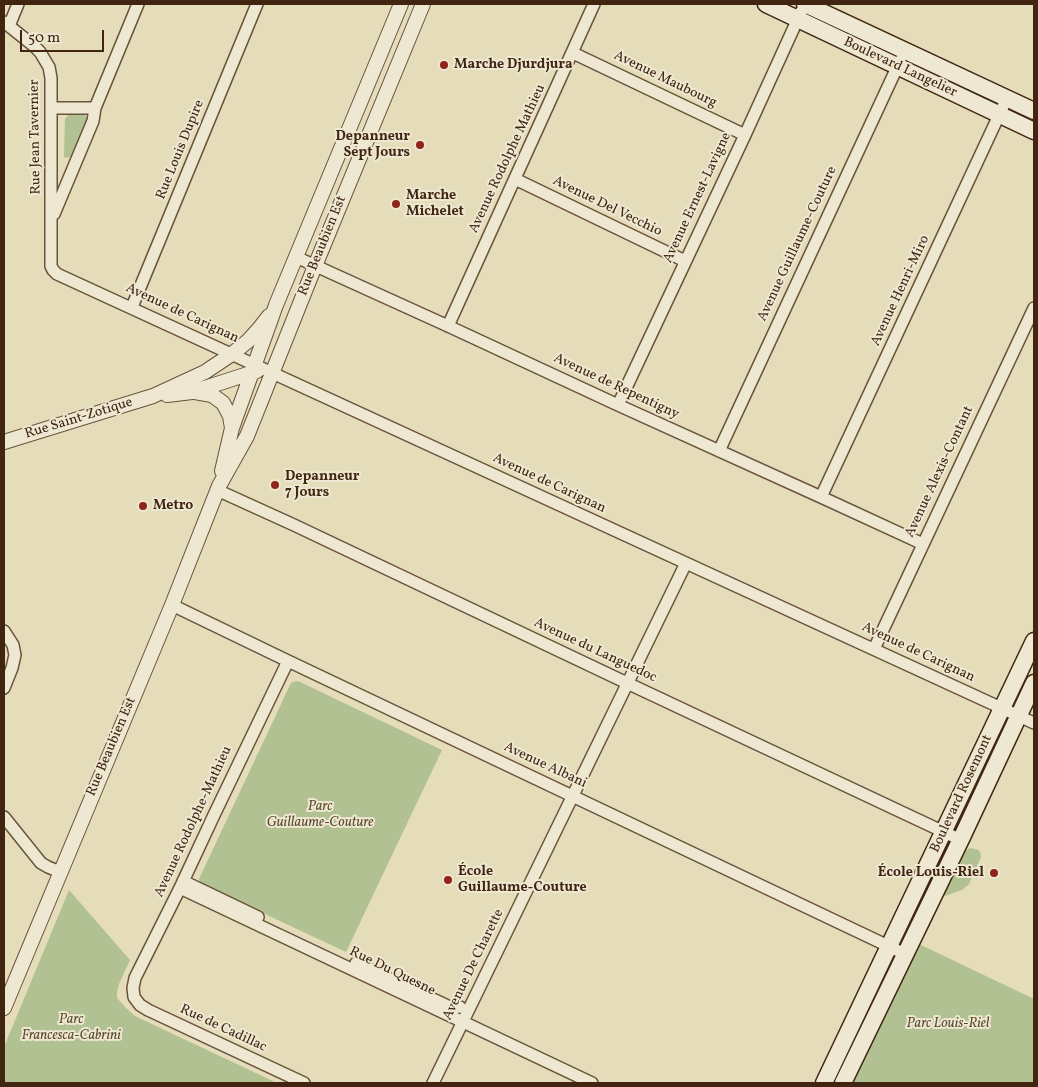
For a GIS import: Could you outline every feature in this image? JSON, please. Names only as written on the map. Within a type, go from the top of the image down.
[{"type":"main road","name":"Boulevard Langelier","points":[[766,4],[1034,131]]},
{"type":"main road","name":"Boulevard Langelier","points":[[805,4],[1034,111]]},
{"type":"main road","name":"Boulevard Rosemont","points":[[824,1083],[1034,641]]},
{"type":"main road","name":"Boulevard Rosemont","points":[[843,1083],[961,840],[1034,683]]},
{"type":"street","points":[[6,24],[18,4]]},
{"type":"street","points":[[51,220],[93,121],[95,108],[138,4]]},
{"type":"street","name":"Rue Louis Dupire","points":[[132,307],[257,4]]},
{"type":"street","name":"Rue Beaubien Est","points":[[4,1008],[172,605],[218,488],[247,436],[263,369],[262,347],[276,306],[401,4]]},
{"type":"street","name":"Rue Beaubien Est","points":[[218,488],[232,428],[315,266],[423,4]]},
{"type":"street","name":"Avenue Rodolphe Mathieu","points":[[448,326],[594,4]]},
{"type":"street","name":"Avenue Ernest-Lavigne","points":[[618,405],[805,4]]},
{"type":"street","name":"Rue Jean Tavernier","points":[[6,24],[34,46],[49,66],[52,108],[51,260],[53,270]]},
{"type":"street","name":"Avenue Guillaume-Couture","points":[[718,450],[905,50]]},
{"type":"street","name":"Avenue Maubourg","points":[[573,52],[745,135]]},
{"type":"street","points":[[377,61],[396,69]]},
{"type":"street","name":"Avenue Henri-Miro","points":[[821,497],[1007,98]]},
{"type":"street","points":[[52,108],[95,108]]},
{"type":"street","points":[[329,177],[348,185]]},
{"type":"street","name":"Avenue Del Vecchio","points":[[515,179],[685,261]]},
{"type":"street","name":"Avenue de Repentigny","points":[[296,257],[923,544]]},
{"type":"street","name":"Avenue de Carignan","points":[[53,270],[63,277],[132,307],[1034,723]]},
{"type":"street","name":"Rue Beaubien Est","points":[[232,354],[258,330],[276,306]]},
{"type":"street","name":"Avenue Alexis-Contant","points":[[874,649],[1034,308]]},
{"type":"street","name":"Rue Saint-Zotique","points":[[4,442],[154,396],[205,372],[232,354]]},
{"type":"street","name":"Rue Saint-Zotique","points":[[154,396],[192,392],[263,369]]},
{"type":"street","points":[[192,392],[212,395],[224,402],[230,416],[232,428]]},
{"type":"street","name":"Avenue du Languedoc","points":[[218,488],[961,840]]},
{"type":"street","name":"Avenue De Charette","points":[[433,1083],[686,563]]},
{"type":"street","name":"Avenue Albani","points":[[172,605],[905,954]]},
{"type":"street","points":[[4,631],[13,645],[15,656],[4,688]]},
{"type":"street","name":"Avenue Rodolphe-Mathieu","points":[[134,997],[135,978],[288,661]]},
{"type":"street","points":[[4,817],[41,862],[60,872]]},
{"type":"street","points":[[181,885],[452,1008],[460,1007]]},
{"type":"street","name":"Rue Du Quesne","points":[[181,885],[592,1083]]},
{"type":"street","name":"Rue de Cadillac","points":[[134,997],[140,1005],[148,1010],[304,1083]]},
{"type":"green space","points":[[68,113],[81,113],[87,119],[71,158],[64,157],[65,119]]},
{"type":"green space","name":"Parc Guillaume-Couture","points":[[298,681],[442,750],[346,952],[201,884],[199,879],[290,685],[292,682]]},
{"type":"green space","points":[[970,848],[978,850],[981,857],[969,884],[962,890],[945,896],[944,894],[964,852]]},
{"type":"green space","name":"Parc Francesca-Cabrini","points":[[69,890],[130,960],[117,992],[117,998],[125,1007],[135,1016],[277,1083],[4,1083],[4,1047]]},
{"type":"green space","name":"Parc Louis-Riel","points":[[919,944],[1034,999],[1034,1083],[853,1083]]},
{"type":"place","name":"Marche Djurdjura","points":[[444,65]]},
{"type":"place","name":"Depanneur Sept Jours","points":[[420,145]]},
{"type":"place","name":"Marche Michelet","points":[[396,204]]},
{"type":"place","name":"Depanneur 7 Jours","points":[[275,485]]},
{"type":"place","name":"Metro","points":[[143,506]]},
{"type":"place","name":"École Louis-Riel","points":[[994,873]]},
{"type":"place","name":"École Guillaume-Couture","points":[[448,880]]}]
